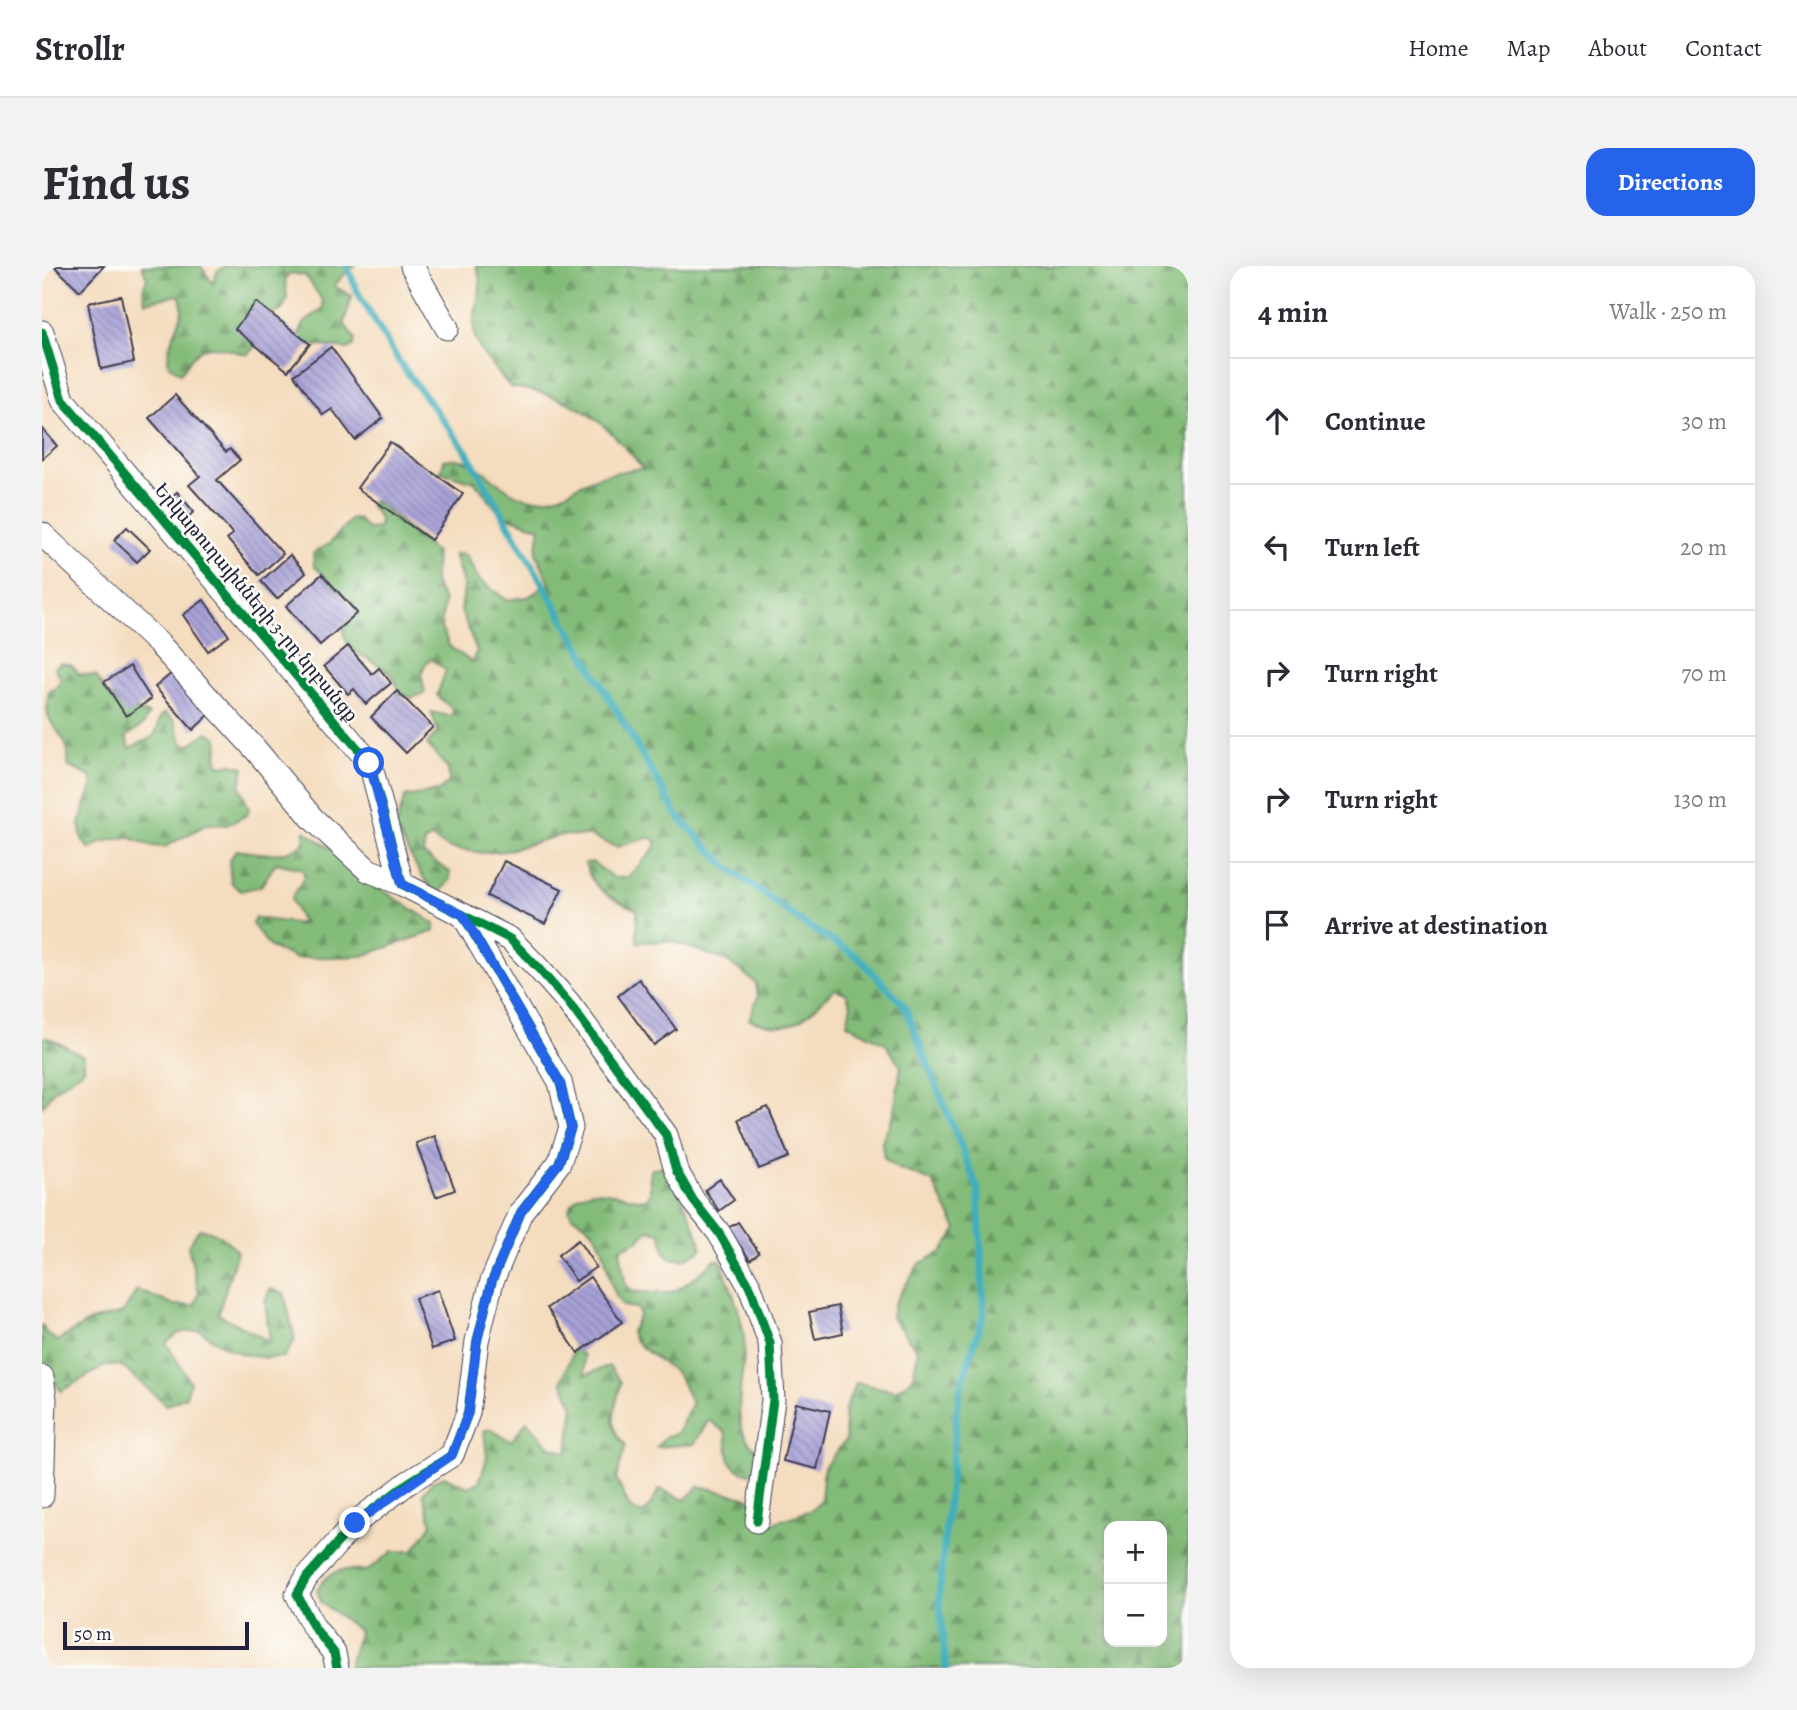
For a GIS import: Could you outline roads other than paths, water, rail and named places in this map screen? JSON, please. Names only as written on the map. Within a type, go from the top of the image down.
[{"type":"street","points":[[412,266],[447,328]]},
{"type":"street","name":"Երկաթուղայինների 3-րդ նրբանցք","points":[[42,332],[63,400],[369,763],[402,884]]},
{"type":"street","points":[[42,534],[159,644],[256,750],[313,818],[368,870],[402,884],[510,939],[568,1002],[666,1135],[676,1170],[693,1200],[719,1233],[750,1287],[770,1343],[774,1400],[757,1521]]},
{"type":"street","points":[[337,1668],[334,1653],[313,1626],[296,1594],[307,1577],[355,1523],[452,1455],[468,1413],[477,1342],[492,1281],[521,1212],[559,1163],[571,1128],[560,1082],[463,915]]},
{"type":"street","points":[[42,1377],[45,1399],[42,1496]]},
{"type":"waterway","points":[[347,266],[357,291],[400,363],[466,451],[677,815],[725,865],[800,921],[858,957],[904,1005],[978,1189],[984,1313],[960,1389],[957,1409],[939,1596],[946,1668]]}]
